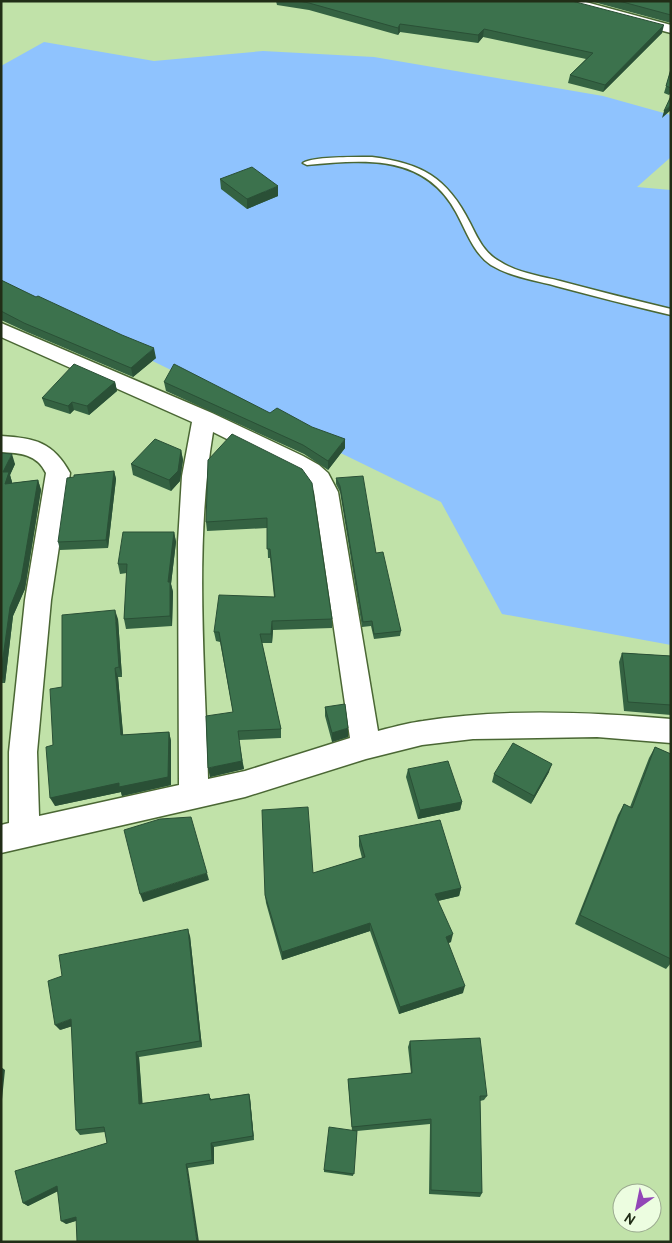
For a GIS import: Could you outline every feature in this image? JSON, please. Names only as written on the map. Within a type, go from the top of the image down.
[{"type":"street","points":[[565,1],[671,30]]},
{"type":"street","points":[[1,329],[204,418],[295,462],[315,475],[326,492],[366,746]]},
{"type":"street","points":[[194,795],[190,542],[194,476],[204,418]]},
{"type":"street","points":[[1,444],[23,445],[39,450],[53,461],[58,473],[37,610],[24,752],[12,837],[245,784],[366,746],[422,733],[473,727],[597,725],[671,731]]},
{"type":"lane","points":[[307,163],[370,159],[394,162],[415,168],[437,181],[454,200],[476,242],[485,255],[494,263],[527,276],[671,312]]},
{"type":"water","points":[[44,42],[154,61],[263,51],[374,57],[603,96],[671,115],[671,157],[637,187],[671,190],[671,645],[502,614],[441,502],[1,287],[1,66]]},
{"type":"building","points":[[299,1],[572,1],[664,25],[605,85],[570,75],[593,53],[484,29],[478,35],[400,24],[398,28]]},
{"type":"building","points":[[619,1],[671,1],[671,15]]},
{"type":"building","points":[[671,69],[671,88],[666,86]]},
{"type":"building","points":[[671,96],[671,105],[664,111]]},
{"type":"building","points":[[252,167],[278,186],[247,199],[220,179]]},
{"type":"building","points":[[1,280],[154,348],[131,368],[24,323],[1,311]]},
{"type":"building","points":[[74,364],[115,382],[87,406],[72,402],[68,406],[42,398]]},
{"type":"building","points":[[174,364],[270,413],[277,408],[312,427],[345,439],[328,461],[303,445],[164,382]]},
{"type":"building","points":[[232,434],[302,469],[312,483],[332,619],[272,621],[271,634],[260,634],[281,729],[238,731],[242,761],[208,768],[206,716],[233,712],[219,632],[214,632],[219,595],[275,597],[270,549],[267,549],[267,518],[206,522],[208,460]]},
{"type":"building","points":[[155,439],[181,450],[178,471],[169,480],[131,464]]},
{"type":"building","points":[[1,453],[12,454],[3,472],[9,472],[5,484],[38,480],[21,580],[10,607],[1,672]]},
{"type":"building","points":[[114,471],[106,540],[58,542],[67,478],[74,477],[74,475]]},
{"type":"building","points":[[363,476],[376,553],[383,552],[401,631],[374,634],[372,621],[363,622],[340,486],[336,478]]},
{"type":"building","points":[[123,532],[174,532],[168,582],[170,582],[170,616],[124,619],[127,564],[118,564]]},
{"type":"building","points":[[115,610],[119,667],[115,668],[121,735],[169,732],[168,777],[119,787],[119,783],[50,798],[46,747],[53,745],[50,689],[62,687],[62,615]]},
{"type":"building","points":[[622,653],[671,656],[671,705],[628,702]]},
{"type":"building","points":[[345,704],[348,728],[332,733],[325,707]]},
{"type":"building","points":[[513,743],[552,764],[534,796],[494,774]]},
{"type":"building","points":[[655,747],[671,754],[671,959],[580,915],[624,804],[632,808]]},
{"type":"building","points":[[448,761],[462,802],[420,810],[408,769]]},
{"type":"building","points":[[308,807],[313,873],[365,857],[359,836],[440,820],[461,888],[435,894],[453,934],[446,937],[465,986],[400,1007],[370,923],[282,952],[265,895],[262,810]]},
{"type":"building","points":[[191,817],[207,873],[140,894],[124,830],[160,819]]},
{"type":"building","points":[[188,929],[200,1041],[136,1052],[139,1104],[209,1094],[210,1100],[249,1094],[253,1136],[211,1143],[212,1160],[186,1164],[197,1242],[77,1242],[76,1217],[61,1221],[57,1186],[23,1203],[15,1171],[107,1143],[104,1127],[76,1130],[71,1019],[55,1025],[48,981],[62,976],[59,955]]},
{"type":"building","points":[[480,1038],[487,1096],[480,1096],[482,1193],[431,1190],[431,1119],[352,1127],[348,1079],[412,1073],[410,1041]]},
{"type":"building","points":[[329,1127],[357,1131],[354,1174],[324,1170]]}]
